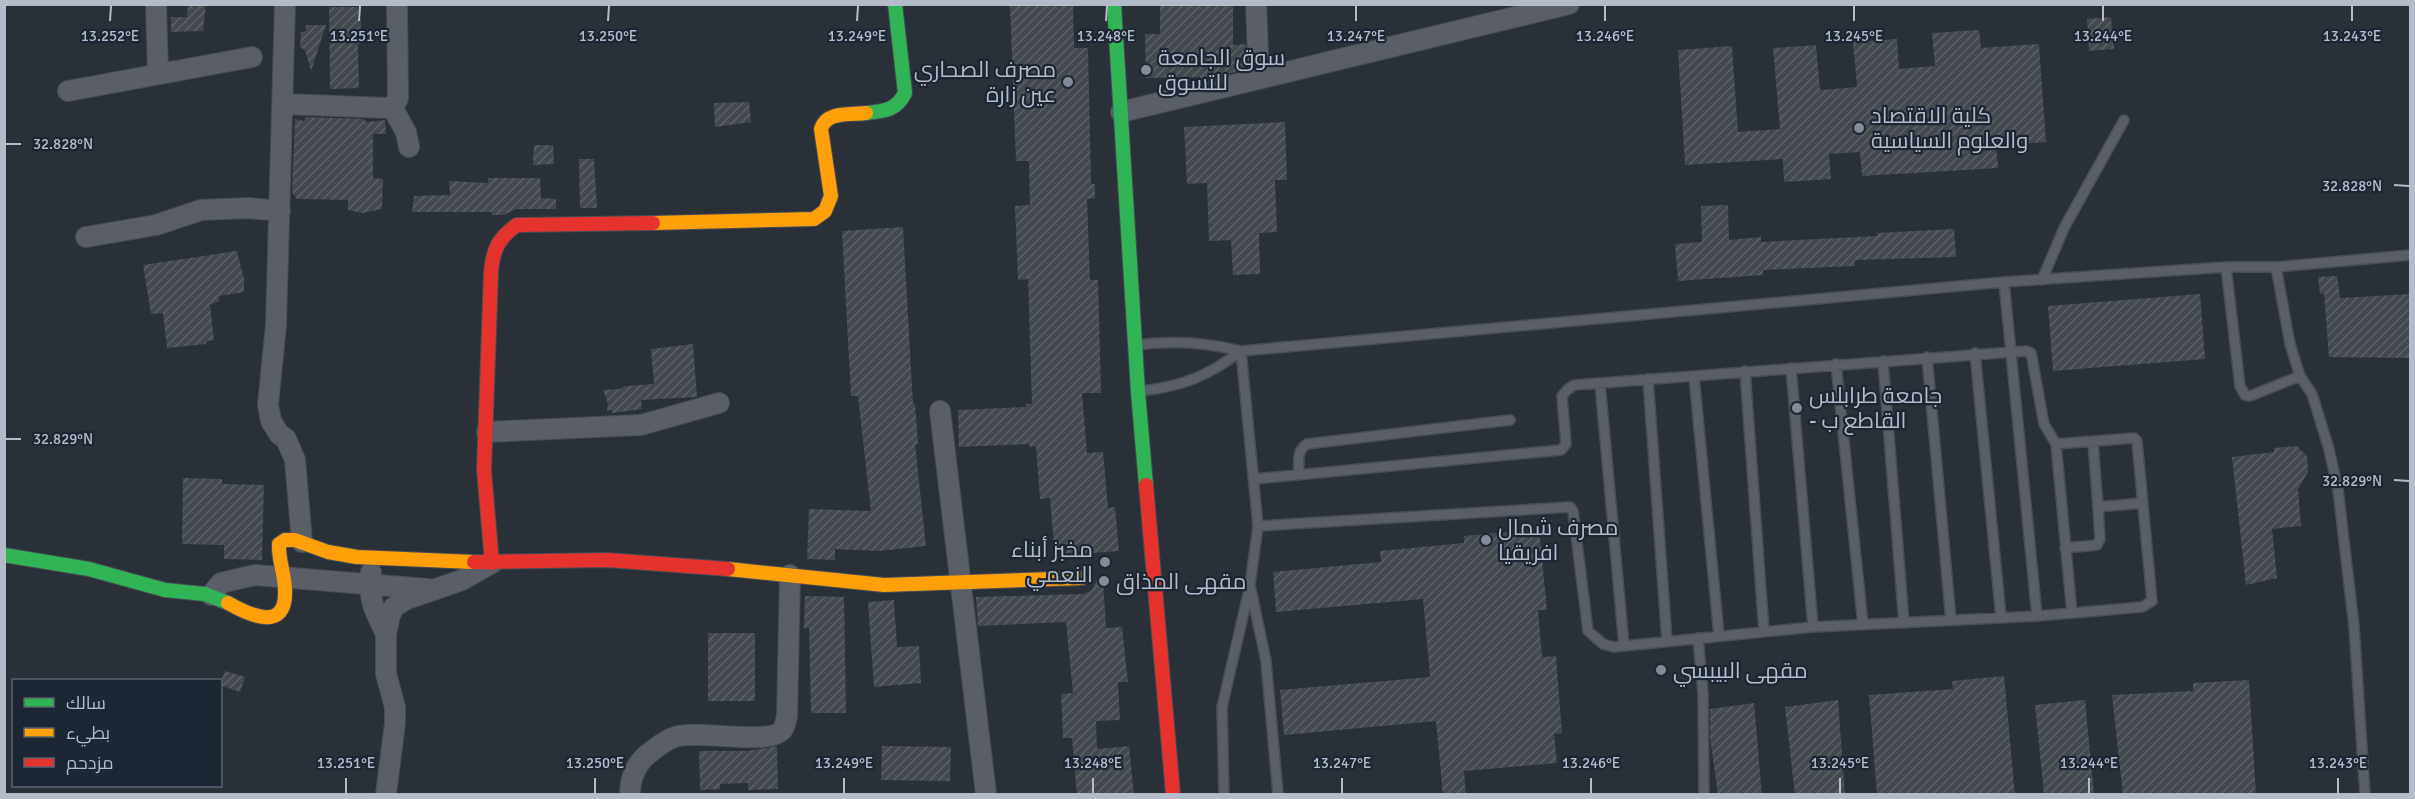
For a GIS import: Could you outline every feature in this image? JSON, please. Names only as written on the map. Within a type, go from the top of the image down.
[{"type":"street","points":[[156,4],[158,74]]},
{"type":"street","points":[[285,4],[276,326],[269,415],[273,426],[290,445],[295,460],[302,542]]},
{"type":"street","points":[[392,106],[398,98],[397,4]]},
{"type":"street","points":[[492,563],[484,470],[492,253],[497,241],[516,225],[810,221],[817,219],[822,215],[831,199],[821,129],[823,122],[829,117],[891,110],[901,101],[904,93],[895,4]]},
{"type":"street","points":[[1114,4],[1134,346],[1173,795]]},
{"type":"street","points":[[1256,4],[1259,79]]},
{"type":"street","points":[[1121,112],[1569,4]]},
{"type":"street","points":[[68,91],[252,57]]},
{"type":"street","points":[[283,104],[392,106]]},
{"type":"street","points":[[392,106],[406,132],[409,147]]},
{"type":"street","points":[[86,237],[156,225],[201,210],[248,208],[280,211]]},
{"type":"street","points":[[487,432],[641,425],[719,403]]},
{"type":"street","points":[[940,411],[986,795]]},
{"type":"street","points":[[4,555],[115,575],[166,590],[212,595],[250,615],[270,618],[278,614],[286,589],[278,560],[279,544],[285,540],[302,542],[342,555],[372,558],[418,558],[492,563],[607,560],[679,564],[884,585],[1082,578]]},
{"type":"street","points":[[372,558],[370,598],[373,610],[386,634]]},
{"type":"street","points":[[386,795],[395,707],[386,674],[386,634],[394,607],[407,599],[462,580],[492,563]]},
{"type":"street","points":[[212,595],[221,584],[248,575],[268,574],[434,590]]},
{"type":"street","points":[[630,795],[630,779],[643,759],[660,745],[675,737],[697,733],[764,737],[778,734],[784,728],[787,716],[790,575]]},
{"type":"lane","points":[[2042,280],[2064,228],[2124,120]]},
{"type":"lane","points":[[1134,346],[1165,341],[1190,341],[1241,351],[2004,282],[2226,267],[2276,267],[2410,255]]},
{"type":"lane","points":[[2226,267],[2240,386],[2243,392],[2250,396],[2300,375]]},
{"type":"lane","points":[[2276,267],[2290,344],[2300,375],[2312,394],[2329,449],[2338,490],[2354,626],[2365,795]]},
{"type":"lane","points":[[2004,282],[2037,616]]},
{"type":"lane","points":[[1138,392],[1172,387],[1197,379],[1220,367],[1241,351]]},
{"type":"lane","points":[[1224,795],[1222,707],[1250,585],[1258,526],[1241,351]]},
{"type":"lane","points":[[1254,479],[1561,450],[1566,444],[1562,396],[1574,385],[1975,353],[2010,351],[2031,353],[2044,424],[2056,444],[2072,613]]},
{"type":"lane","points":[[1975,353],[2001,617]]},
{"type":"lane","points":[[1927,357],[1951,620]]},
{"type":"lane","points":[[1883,361],[1904,622]]},
{"type":"lane","points":[[1836,364],[1863,625]]},
{"type":"lane","points":[[1791,368],[1813,627]]},
{"type":"lane","points":[[1745,371],[1764,632]]},
{"type":"lane","points":[[1694,376],[1719,636]]},
{"type":"lane","points":[[1648,379],[1667,641]]},
{"type":"lane","points":[[1600,383],[1624,646]]},
{"type":"lane","points":[[1299,475],[1299,455],[1301,448],[1307,444],[1510,420]]},
{"type":"lane","points":[[1258,526],[1570,507],[1573,512],[1588,631],[1603,644],[1614,647],[1813,627],[2037,616],[2142,607],[2152,601],[2137,441],[2134,438],[2056,444]]},
{"type":"lane","points":[[2065,548],[2097,545],[2100,539],[2093,442]]},
{"type":"lane","points":[[2098,507],[2142,502]]},
{"type":"lane","points":[[1250,585],[1266,661],[1278,795]]},
{"type":"lane","points":[[1698,638],[1703,693],[1704,795]]},
{"type":"building","points":[[188,4],[206,4],[203,31],[171,32],[171,17],[187,17]]},
{"type":"building","points":[[1010,4],[1073,4],[1074,48],[1088,48],[1091,184],[1095,184],[1095,198],[1087,199],[1090,280],[1098,280],[1101,393],[1082,393],[1087,453],[1103,452],[1108,508],[1115,507],[1119,551],[1055,556],[1050,498],[1040,499],[1036,446],[1030,447],[1029,444],[959,447],[958,410],[1026,407],[1026,404],[1032,404],[1028,279],[1018,280],[1015,206],[1030,205],[1029,161],[1016,161]]},
{"type":"building","points":[[1160,4],[1233,4],[1233,45],[1246,44],[1247,69],[1200,81],[1200,77],[1146,78],[1145,34],[1160,34]]},
{"type":"building","points":[[329,7],[358,7],[358,19],[361,20],[360,44],[358,44],[359,88],[330,89]]},
{"type":"building","points":[[2111,17],[2114,49],[2089,51],[2087,19]]},
{"type":"building","points":[[306,25],[326,25],[311,71],[305,50],[300,47],[301,32],[306,31]]},
{"type":"building","points":[[1979,30],[1981,48],[2039,44],[2046,142],[1996,146],[1998,168],[1862,176],[1860,152],[1829,154],[1831,179],[1784,182],[1783,159],[1685,165],[1678,50],[1732,46],[1738,132],[1780,129],[1773,48],[1816,45],[1820,90],[1857,87],[1853,42],[1897,39],[1899,69],[1935,66],[1932,33]]},
{"type":"building","points":[[749,102],[751,122],[715,127],[714,103]]},
{"type":"building","points":[[306,117],[363,119],[367,122],[385,120],[386,134],[373,134],[373,178],[383,179],[382,209],[362,213],[348,210],[348,200],[297,199],[292,192],[295,119],[304,121]]},
{"type":"building","points":[[1285,122],[1287,180],[1275,180],[1277,232],[1259,233],[1260,274],[1233,275],[1231,240],[1209,241],[1207,183],[1187,184],[1184,127]]},
{"type":"building","points":[[534,145],[553,145],[554,164],[533,165]]},
{"type":"building","points":[[579,159],[594,159],[597,208],[580,208]]},
{"type":"building","points":[[488,178],[540,178],[541,198],[556,199],[556,209],[517,209],[503,215],[492,215],[492,212],[412,212],[414,196],[450,195],[449,181],[488,183]]},
{"type":"building","points":[[1728,205],[1729,240],[1761,237],[1761,242],[1877,236],[1877,233],[1954,229],[1956,257],[1855,260],[1855,266],[1763,270],[1763,275],[1678,281],[1675,244],[1702,242],[1701,206]]},
{"type":"building","points":[[903,227],[913,404],[915,404],[918,444],[915,444],[926,546],[879,551],[835,549],[835,560],[807,559],[809,509],[871,511],[858,396],[851,396],[842,231]]},
{"type":"building","points":[[237,251],[244,279],[244,292],[219,296],[219,301],[210,305],[214,340],[207,341],[206,344],[167,348],[163,313],[151,314],[143,265]]},
{"type":"building","points":[[2337,276],[2340,298],[2410,294],[2410,358],[2329,357],[2324,293],[2320,294],[2318,277]]},
{"type":"building","points":[[2200,294],[2205,359],[2053,371],[2048,306]]},
{"type":"building","points":[[693,344],[697,397],[641,400],[642,409],[612,413],[612,410],[607,411],[608,403],[603,390],[654,384],[651,349]]},
{"type":"building","points":[[2297,446],[2307,456],[2308,472],[2298,489],[2301,526],[2272,529],[2277,578],[2246,585],[2232,457],[2274,452],[2274,448]]},
{"type":"building","points":[[183,478],[222,479],[222,484],[264,485],[262,560],[224,559],[224,545],[182,544]]},
{"type":"building","points":[[1539,529],[1547,610],[1538,610],[1542,657],[1556,656],[1562,733],[1554,734],[1557,763],[1464,771],[1466,795],[1443,795],[1436,721],[1284,735],[1280,690],[1430,677],[1423,599],[1276,612],[1273,572],[1381,562],[1380,551],[1464,543],[1464,536]]},
{"type":"building","points":[[1097,580],[1103,580],[1106,628],[1122,627],[1128,682],[1118,682],[1120,720],[1096,721],[1097,749],[1129,746],[1134,795],[1077,795],[1072,738],[1063,738],[1061,694],[1073,693],[1066,622],[978,626],[976,597],[1083,594],[1091,591]]},
{"type":"building","points":[[805,596],[844,597],[846,713],[811,713],[809,628],[804,628]]},
{"type":"building","points":[[894,600],[897,647],[919,646],[921,683],[874,687],[868,602]]},
{"type":"building","points":[[708,633],[755,633],[755,701],[708,701]]},
{"type":"building","points":[[225,671],[245,677],[240,692],[222,686]]},
{"type":"building","points":[[2004,676],[2015,795],[1877,795],[1869,695],[1953,689],[1952,681]]},
{"type":"building","points":[[2249,680],[2256,795],[2123,795],[2112,695],[2193,691],[2193,683]]},
{"type":"building","points":[[1838,700],[1845,795],[1795,795],[1785,707]]},
{"type":"building","points":[[2085,700],[2094,795],[2044,795],[2035,705]]},
{"type":"building","points":[[1754,703],[1762,795],[1718,795],[1710,737],[1710,709]]},
{"type":"building","points":[[777,746],[778,789],[748,790],[748,783],[720,784],[720,789],[700,790],[699,751],[747,751]]},
{"type":"building","points":[[882,746],[951,747],[950,781],[881,780]]},
{"type":"traffic: fast","points":[[866,113],[884,111],[893,107],[905,93],[895,4]]},
{"type":"traffic: fast","points":[[1114,4],[1138,392],[1146,485]]},
{"type":"traffic: fast","points":[[4,555],[89,569],[165,590],[205,594],[228,603]]},
{"type":"traffic: slow","points":[[653,223],[814,219],[825,211],[831,196],[821,129],[824,123],[833,117],[866,113]]},
{"type":"traffic: slow","points":[[228,603],[246,612],[265,617],[280,612],[284,603],[285,590],[279,544],[285,540],[295,540],[328,552],[357,557],[474,562]]},
{"type":"traffic: slow","points":[[728,569],[884,585],[1082,578]]},
{"type":"traffic: jam","points":[[492,563],[484,470],[491,272],[493,257],[498,245],[505,235],[517,225],[653,223]]},
{"type":"traffic: jam","points":[[1146,485],[1173,794]]},
{"type":"traffic: jam","points":[[474,562],[607,560],[728,569]]},
{"type":"place","name":"سوق الجامعة للتسوق","points":[[1146,70]]},
{"type":"place","name":"مصرف الصحاري عين زارة","points":[[1068,82]]},
{"type":"place","name":"كلية الاقتصاد والعلوم السياسية","points":[[1859,128]]},
{"type":"place","name":"جامعة طرابلس - القاطع ب","points":[[1797,408]]},
{"type":"place","name":"مصرف شمال افريقيا","points":[[1486,540]]},
{"type":"place","name":"مخبز أبناء النعمي","points":[[1105,562]]},
{"type":"place","name":"مقهى المذاق","points":[[1104,581]]},
{"type":"place","name":"مقهى البيبسي","points":[[1661,670]]}]
